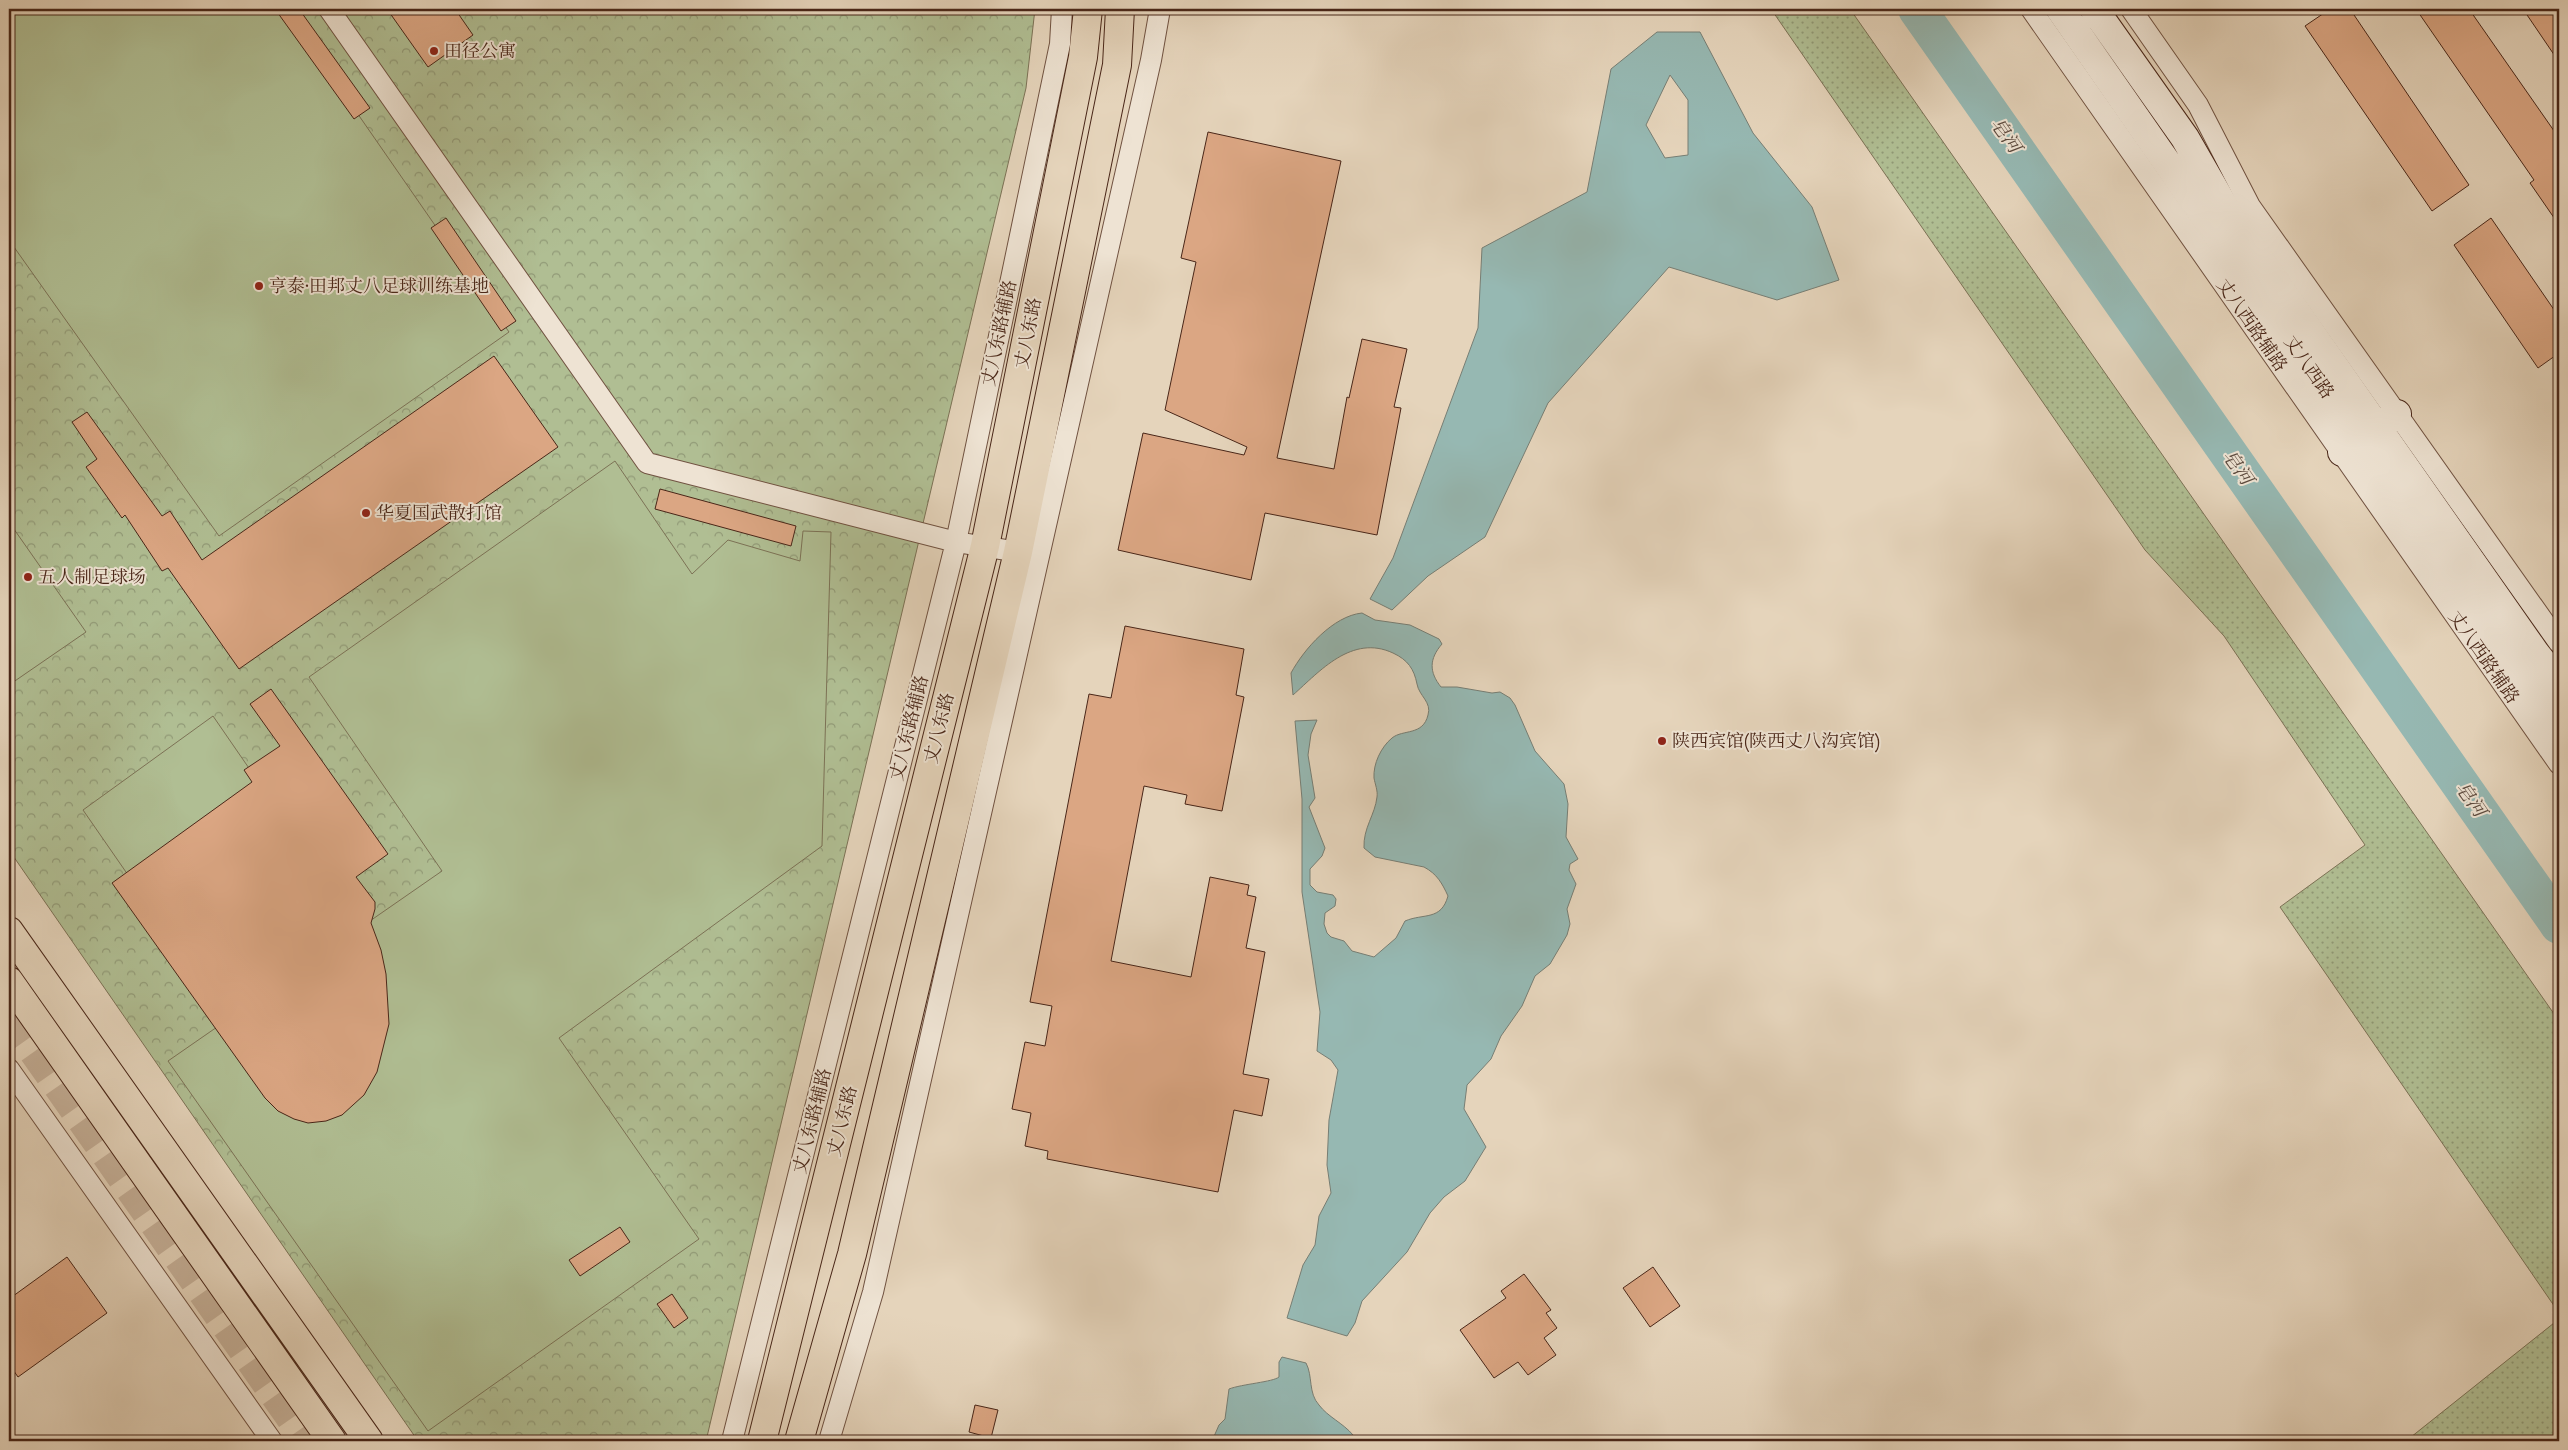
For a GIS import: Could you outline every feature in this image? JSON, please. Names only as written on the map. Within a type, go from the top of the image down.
[{"type":"main road","name":"丈八东路","points":[[762,1441],[985,546],[1083,56],[1088,9]]},
{"type":"main road","name":"丈八东路","points":[[799,1441],[854,1244],[1018,552],[1117,65],[1120,9]]},
{"type":"main road","name":"丈八西路","points":[[2060,9],[2369,433],[2559,683]]},
{"type":"main road","name":"丈八西路","points":[[2094,9],[2185,138],[2232,220],[2559,726]]},
{"type":"main road","points":[[9,931],[369,1441]]},
{"type":"main road","points":[[9,981],[332,1441]]},
{"type":"street","points":[[329,9],[647,463],[956,542],[1018,552]]},
{"type":"street","name":"丈八东路辅路","points":[[732,1441],[956,542],[1060,44],[1062,9]]},
{"type":"street","points":[[828,1441],[873,1292],[1147,79],[1160,9]]},
{"type":"street","name":"丈八西路辅路","points":[[2031,9],[2369,433],[2559,643]]},
{"type":"street","name":"丈八西路辅路","points":[[2131,9],[2198,105],[2369,433],[2559,764]]},
{"type":"street","points":[[9,1068],[272,1441]]},
{"type":"green space","points":[[9,9],[1035,9],[1026,88],[706,1441],[418,1441],[9,850]]},
{"type":"green space","name":"亨泰·田邦丈八足球训练基地","points":[[9,9],[285,9],[509,332],[219,536],[9,240]]},
{"type":"green space","points":[[1771,9],[1850,9],[2559,1021],[2559,1313],[2280,907],[2365,845],[2224,636],[2145,550]]},
{"type":"green space","points":[[615,461],[692,574],[728,540],[800,561],[803,531],[831,532],[822,846],[559,1038],[699,1239],[428,1431],[168,1061],[442,871],[309,677]]},
{"type":"green space","name":"五人制足球场","points":[[9,522],[86,632],[9,685]]},
{"type":"green space","points":[[213,716],[353,919],[223,1012],[83,810]]},
{"type":"green space","points":[[2559,1319],[2559,1441],[2406,1441]]},
{"type":"water","points":[[1657,32],[1700,32],[1753,133],[1812,207],[1839,280],[1777,300],[1669,267],[1548,403],[1485,537],[1428,576],[1392,610],[1370,599],[1393,558],[1478,328],[1482,248],[1587,192],[1611,69]],"holes":[[[1670,75],[1688,100],[1688,155],[1665,158],[1646,125]]]},
{"type":"water","points":[[1362,613],[1375,620],[1410,625],[1439,639],[1442,644],[1435,655],[1432,666],[1434,676],[1441,687],[1457,687],[1492,693],[1500,692],[1510,698],[1515,705],[1535,751],[1564,784],[1568,804],[1566,837],[1578,859],[1570,864],[1569,870],[1576,884],[1567,909],[1570,924],[1567,935],[1550,964],[1535,976],[1522,1006],[1501,1036],[1491,1059],[1467,1085],[1464,1109],[1486,1147],[1465,1181],[1444,1197],[1430,1213],[1407,1252],[1362,1301],[1355,1323],[1347,1336],[1287,1318],[1303,1265],[1315,1245],[1319,1216],[1331,1193],[1327,1165],[1329,1120],[1338,1070],[1331,1060],[1317,1051],[1320,1012],[1302,892],[1302,799],[1295,721],[1317,720],[1311,734],[1308,755],[1315,798],[1309,807],[1325,848],[1322,856],[1310,869],[1310,885],[1317,892],[1333,895],[1336,899],[1335,906],[1325,913],[1324,924],[1327,933],[1331,937],[1344,941],[1352,951],[1374,957],[1396,938],[1405,921],[1436,913],[1445,904],[1448,896],[1439,879],[1424,867],[1375,857],[1364,848],[1365,834],[1377,797],[1374,773],[1378,756],[1392,738],[1422,726],[1428,715],[1427,703],[1418,688],[1410,666],[1393,653],[1378,648],[1364,648],[1338,658],[1293,695],[1291,673],[1312,644],[1320,635],[1340,620]]},
{"type":"water","points":[[1282,1357],[1306,1363],[1313,1395],[1316,1400],[1327,1413],[1353,1435],[1353,1441],[1212,1441],[1219,1425],[1225,1419],[1229,1389],[1276,1379],[1279,1377],[1279,1362]]},
{"type":"building","points":[[275,9],[299,9],[370,108],[354,119]]},
{"type":"building","name":"田径公寓","points":[[387,9],[455,9],[473,35],[428,67]]},
{"type":"building","points":[[2330,9],[2350,9],[2469,185],[2432,211],[2305,26]]},
{"type":"building","points":[[2416,9],[2469,9],[2559,138],[2559,225],[2530,183],[2534,180]]},
{"type":"building","points":[[2523,9],[2559,9],[2559,62]]},
{"type":"building","points":[[1208,132],[1341,161],[1277,458],[1334,469],[1347,397],[1349,398],[1362,339],[1407,349],[1394,407],[1401,408],[1377,535],[1265,513],[1251,580],[1118,550],[1143,433],[1244,455],[1247,447],[1165,410],[1196,262],[1181,258]]},
{"type":"building","points":[[446,218],[516,321],[501,331],[431,228]]},
{"type":"building","points":[[2491,218],[2559,317],[2559,353],[2538,368],[2454,245]]},
{"type":"building","name":"华夏国武散打馆","points":[[494,356],[558,447],[239,669],[168,568],[162,571],[125,515],[122,518],[86,467],[97,459],[72,422],[87,412],[162,516],[170,511],[202,560]]},
{"type":"building","points":[[660,489],[796,526],[791,546],[655,509]]},
{"type":"building","points":[[1125,626],[1244,649],[1236,695],[1244,697],[1222,811],[1185,804],[1187,795],[1144,786],[1111,961],[1191,977],[1210,877],[1249,885],[1247,895],[1256,897],[1246,948],[1265,952],[1243,1074],[1269,1079],[1262,1116],[1234,1110],[1218,1192],[1047,1159],[1048,1151],[1025,1146],[1031,1113],[1012,1109],[1025,1042],[1045,1046],[1052,1006],[1030,1002],[1089,694],[1111,698]]},
{"type":"building","points":[[271,689],[388,854],[356,877],[375,902],[371,923],[381,950],[386,974],[389,1024],[377,1072],[364,1095],[342,1115],[326,1121],[308,1123],[278,1111],[265,1098],[112,883],[252,782],[244,770],[280,746],[250,704]]},
{"type":"building","points":[[620,1227],[630,1242],[580,1276],[569,1260]]},
{"type":"building","points":[[67,1257],[107,1313],[18,1377],[9,1364],[9,1299]]},
{"type":"building","points":[[1653,1267],[1680,1306],[1650,1327],[1623,1288]]},
{"type":"building","points":[[1524,1274],[1551,1310],[1546,1313],[1557,1328],[1544,1338],[1556,1355],[1528,1375],[1518,1362],[1494,1378],[1460,1330],[1506,1298],[1501,1291]]},
{"type":"building","points":[[672,1294],[688,1318],[674,1328],[657,1304]]},
{"type":"building","points":[[975,1405],[998,1410],[991,1438],[969,1432]]},
{"type":"waterway","name":"皂河","points":[[1917,9],[2559,925]]},
{"type":"tunnel","points":[[9,1018],[306,1441]]},
{"type":"place","name":"田径公寓","points":[[434,51]]},
{"type":"place","name":"亨泰·田邦丈八足球训练基地","points":[[259,286]]},
{"type":"place","name":"华夏国武散打馆","points":[[366,513]]},
{"type":"place","name":"五人制足球场","points":[[28,577]]},
{"type":"place","name":"陕西宾馆(陕西丈八沟宾馆)","points":[[1662,741]]}]
